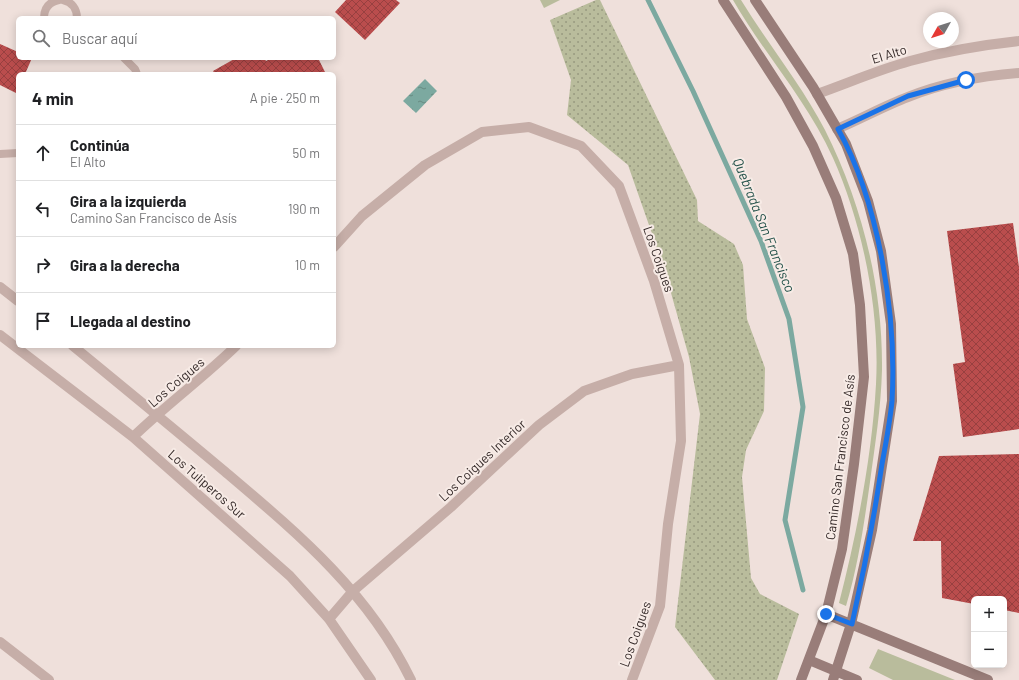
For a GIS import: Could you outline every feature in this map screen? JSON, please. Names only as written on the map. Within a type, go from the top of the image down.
[{"type":"main road","name":"Camino San Francisco de Asís","points":[[723,0],[786,97],[813,146],[836,198],[853,254],[860,305],[864,377],[842,549],[826,614],[801,680]]},
{"type":"main road","points":[[755,0],[817,94],[846,144],[868,200],[881,252],[891,324],[892,401],[872,530],[852,624],[834,676]]},
{"type":"main road","points":[[826,614],[988,680]]},
{"type":"main road","points":[[809,660],[834,676],[857,680]]},
{"type":"street","name":"El Alto","points":[[817,94],[910,61],[986,44],[1019,41]]},
{"type":"street","points":[[838,129],[908,96],[937,87],[966,80],[1019,73]]},
{"type":"street","name":"Los Coigues","points":[[336,245],[362,216],[425,165],[482,132],[529,127],[582,146],[619,186],[654,281],[679,365],[681,441],[668,524],[660,606],[632,680]]},
{"type":"street","points":[[0,287],[16,299]]},
{"type":"street","name":"Los Tuliperos Sur","points":[[0,335],[16,347]]},
{"type":"street","name":"Los Tuliperos Sur","points":[[17,348],[133,437],[290,576],[329,619],[371,680]]},
{"type":"street","name":"Los Tuliperos Sur","points":[[75,348],[157,414],[303,538],[353,591],[391,644],[411,680]]},
{"type":"street","name":"Los Coigues","points":[[133,437],[157,414],[207,374],[234,348]]},
{"type":"street","name":"Los Coigues Interior","points":[[329,619],[353,591],[451,507],[540,425],[584,391],[632,374],[679,365]]},
{"type":"street","points":[[0,642],[49,680]]},
{"type":"lane","points":[[44,16],[47,6],[51,2],[59,0]]},
{"type":"lane","points":[[63,0],[72,4],[77,16]]},
{"type":"lane","points":[[126,60],[136,72]]},
{"type":"lane","points":[[0,154],[16,153]]},
{"type":"green space","points":[[540,0],[560,0],[544,8]]},
{"type":"green space","points":[[596,0],[600,0],[697,200],[698,221],[734,244],[743,265],[747,319],[765,368],[764,411],[746,450],[742,477],[751,578],[760,594],[799,614],[777,680],[715,680],[675,627],[700,414],[689,357],[664,268],[628,165],[567,115],[571,80],[550,20]]},
{"type":"green space","points":[[733,0],[741,0],[806,96],[825,130],[850,187],[860,217],[874,277],[879,308],[881,339],[882,370],[880,398],[876,440],[863,529],[854,576],[846,606],[839,603],[863,494],[871,439],[876,384],[877,356],[875,327],[867,269],[861,240],[844,184],[823,137],[811,116],[745,20]]},
{"type":"green space","points":[[878,649],[955,680],[893,680],[869,668]]},
{"type":"water","points":[[425,79],[437,91],[416,113],[403,101]]},
{"type":"building","points":[[346,0],[396,0],[400,3],[365,40],[335,12]]},
{"type":"building","points":[[0,44],[16,51],[16,60],[31,60],[26,72],[16,72],[16,93],[0,85]]},
{"type":"building","points":[[232,60],[319,60],[325,72],[214,72],[213,71]]},
{"type":"building","points":[[1013,223],[1019,267],[1019,429],[963,437],[953,364],[965,362],[947,231]]},
{"type":"building","points":[[1019,454],[1019,613],[1007,611],[1007,596],[971,596],[971,603],[942,598],[941,541],[913,541],[939,456]]},
{"type":"waterway","name":"Quebrada San Francisco","points":[[648,0],[693,91],[761,241],[789,319],[803,407],[785,520],[803,590]]},
{"type":"route","points":[[826,614],[852,624],[872,530],[892,401],[891,324],[881,252],[868,200],[846,144],[838,129],[908,96],[966,80]]}]
